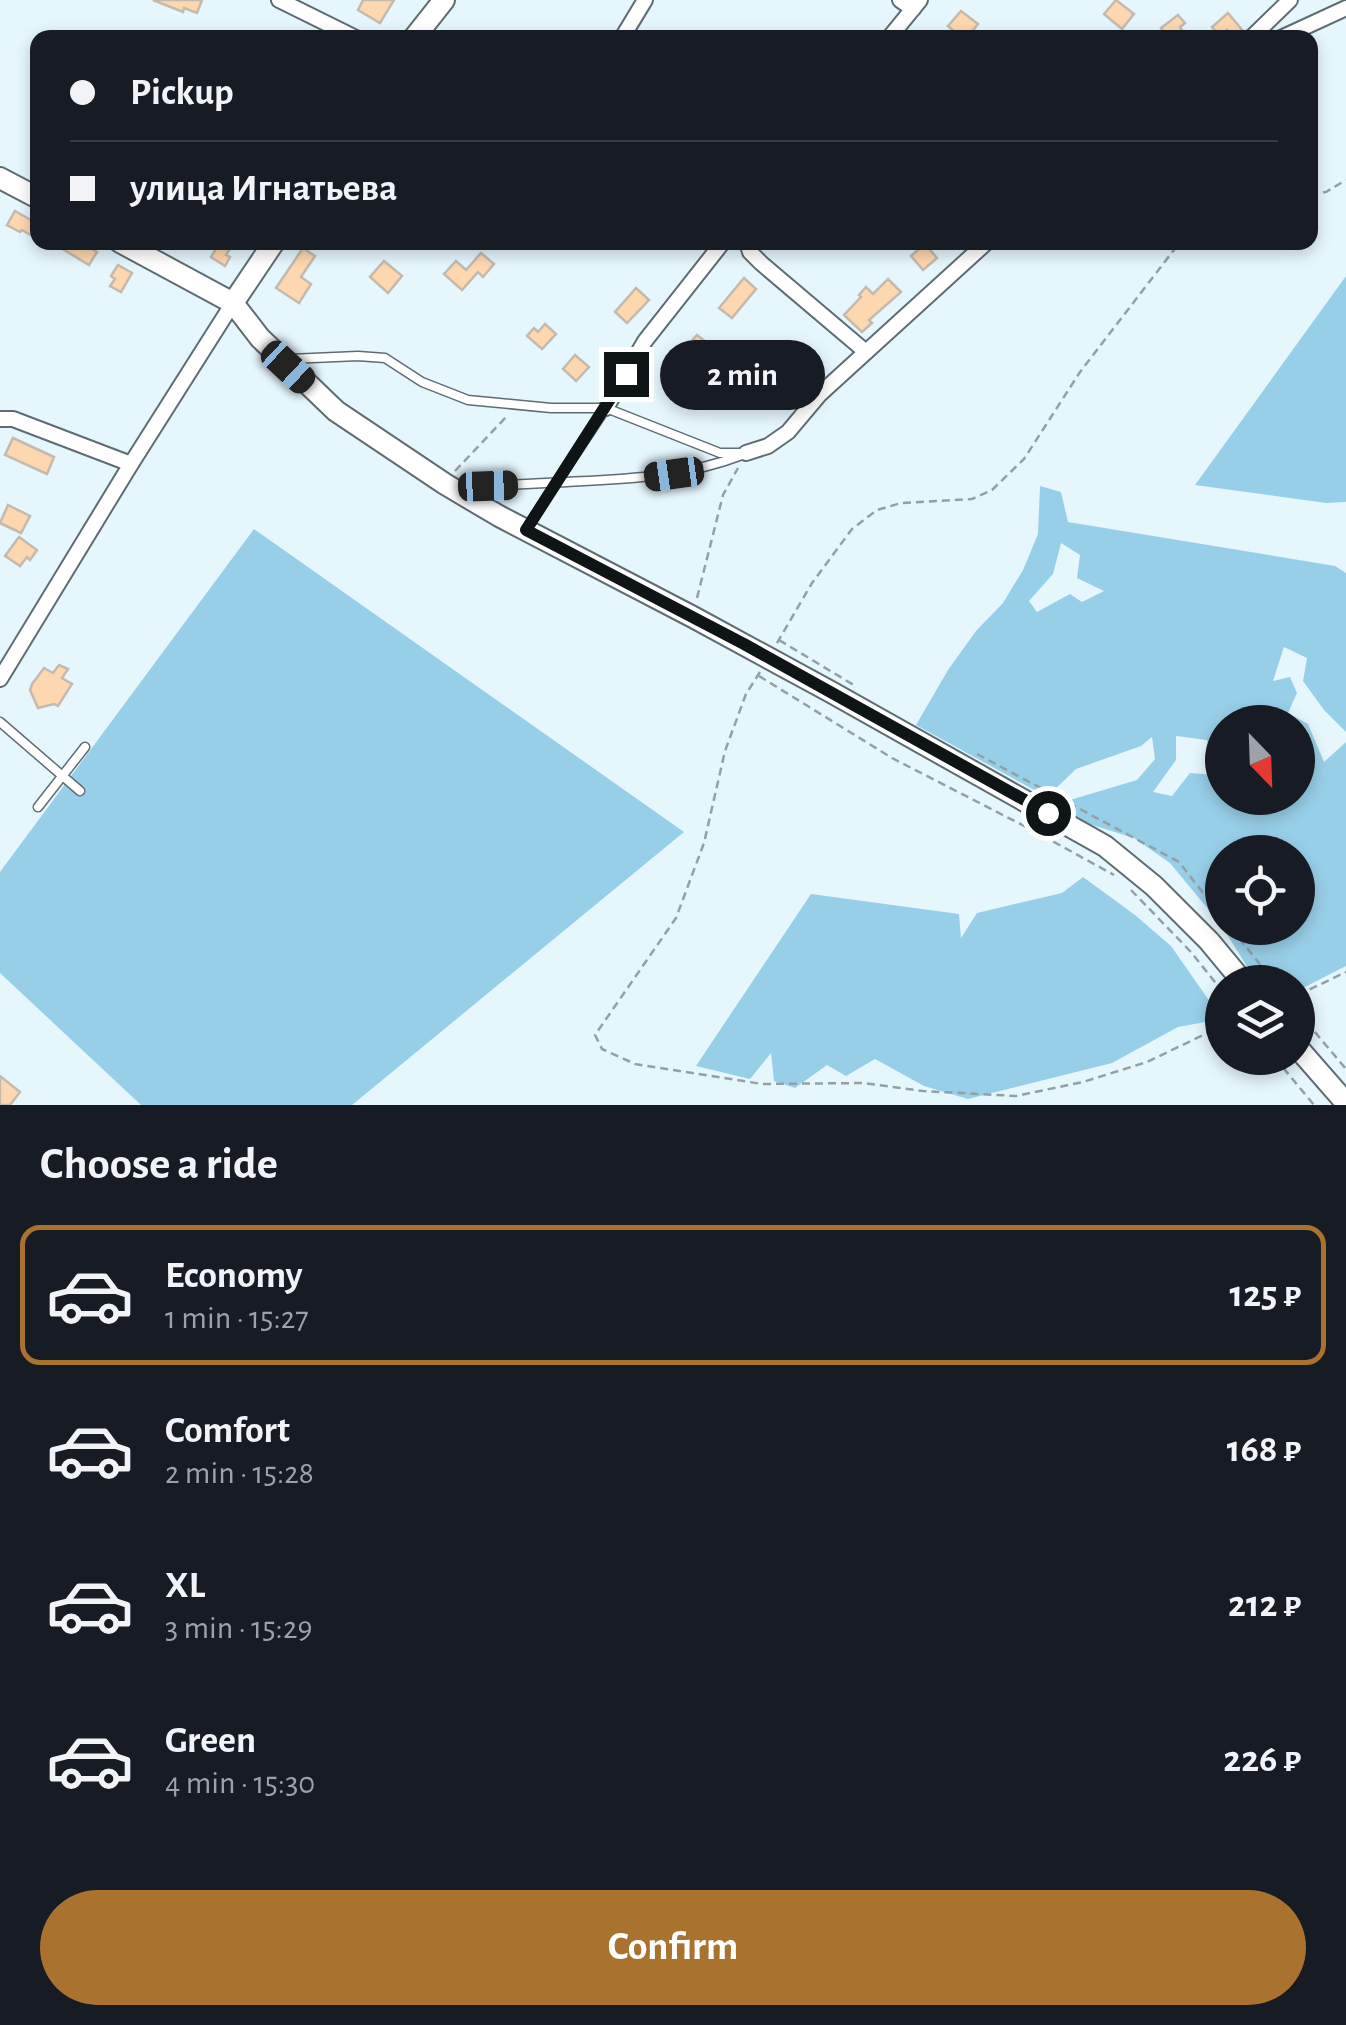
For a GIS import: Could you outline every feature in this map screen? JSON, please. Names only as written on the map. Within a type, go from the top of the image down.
[{"type":"street","points":[[281,0],[340,30]]},
{"type":"street","points":[[420,30],[444,0]]},
{"type":"street","points":[[627,30],[645,0]]},
{"type":"street","points":[[1260,30],[1290,0]]},
{"type":"street","points":[[894,30],[911,3]]},
{"type":"street","points":[[1298,30],[1346,8]]},
{"type":"street","points":[[0,178],[30,194]]},
{"type":"street","points":[[135,250],[233,304],[280,359],[336,411],[446,484],[692,617],[763,667],[1105,846],[1154,886],[1229,965]]},
{"type":"street","points":[[0,679],[130,464],[269,250]]},
{"type":"street","points":[[606,408],[645,341],[717,250]]},
{"type":"street","points":[[749,250],[866,352]]},
{"type":"street","points":[[746,454],[768,446],[788,432],[820,394],[977,250]]},
{"type":"street","points":[[0,419],[13,419],[130,464]]},
{"type":"street","points":[[1315,1067],[1346,1103]]},
{"type":"lane","points":[[280,359],[385,358],[422,382],[468,400],[551,408],[606,408],[720,453],[746,454]]},
{"type":"lane","points":[[526,530],[606,408]]},
{"type":"lane","points":[[446,484],[488,486],[639,479],[712,466],[746,454]]},
{"type":"lane","points":[[0,722],[80,792]]},
{"type":"lane","points":[[38,806],[85,746]]},
{"type":"path","points":[[1318,192],[1346,180]]},
{"type":"path","points":[[1174,250],[1080,372],[1024,459],[992,490],[972,498],[901,503],[877,510],[852,529],[812,583],[746,694],[725,751],[704,842],[676,918],[596,1035],[602,1050],[635,1064],[762,1084],[864,1083],[1016,1096],[1083,1082],[1147,1062],[1205,1034]]},
{"type":"path","points":[[446,484],[462,461],[519,405]]},
{"type":"path","points":[[692,617],[723,495],[746,454]]},
{"type":"path","points":[[763,667],[892,758],[1121,880],[1205,969]]},
{"type":"path","points":[[1245,945],[1260,965]]},
{"type":"path","points":[[1315,987],[1346,972]]},
{"type":"path","points":[[1315,1032],[1346,1068]]},
{"type":"path","points":[[1290,1075],[1314,1105]]},
{"type":"shaded area","points":[[1346,276],[1346,502],[1326,503],[1195,485]]},
{"type":"shaded area","points":[[1040,486],[1061,492],[1068,522],[1335,566],[1346,573],[1346,732],[1303,681],[1307,658],[1284,647],[1273,681],[1290,677],[1297,693],[1292,705],[1205,705],[1205,740],[1176,736],[1176,760],[1153,792],[1172,796],[1190,773],[1205,774],[1205,815],[1315,815],[1315,741],[1324,762],[1346,742],[1346,966],[1315,982],[1315,965],[1246,965],[1234,945],[1315,945],[1315,835],[1205,835],[1205,905],[1170,863],[1134,838],[1073,819],[1070,800],[1137,780],[1155,759],[1152,737],[1141,746],[1076,769],[1047,797],[916,725],[948,670],[976,631],[1003,603],[1038,534]],"holes":[[[1061,543],[1080,555],[1077,578],[1104,591],[1082,602],[1070,594],[1037,612],[1029,601],[1053,574]]]},
{"type":"shaded area","points":[[254,529],[684,832],[352,1105],[141,1105],[0,973],[0,872]]},
{"type":"shaded area","points":[[1083,877],[1171,946],[1205,995],[1205,1022],[1178,1027],[1112,1063],[968,1099],[924,1086],[875,1059],[846,1076],[827,1065],[795,1088],[774,1081],[771,1053],[750,1079],[696,1066],[811,894],[959,914],[961,938],[977,913],[1062,893]]},
{"type":"building","points":[[153,0],[202,0],[197,13],[184,8],[183,12]]},
{"type":"building","points":[[363,0],[394,0],[380,23],[358,10]]},
{"type":"building","points":[[1116,0],[1134,14],[1122,29],[1104,14]]},
{"type":"building","points":[[961,11],[978,24],[973,30],[953,30],[948,26]]},
{"type":"building","points":[[1228,13],[1242,30],[1215,30],[1212,27]]},
{"type":"building","points":[[1178,15],[1185,23],[1182,30],[1161,28]]},
{"type":"building","points":[[15,211],[30,219],[30,234],[20,232],[7,225]]},
{"type":"building","points":[[64,250],[94,250],[97,252],[89,265]]},
{"type":"building","points":[[215,250],[229,250],[225,266],[211,257]]},
{"type":"building","points":[[302,250],[315,256],[301,277],[311,284],[299,303],[276,288]]},
{"type":"building","points":[[918,250],[930,250],[937,258],[923,270],[911,256]]},
{"type":"building","points":[[481,253],[494,264],[483,277],[478,272],[462,290],[444,274],[456,261],[466,270]]},
{"type":"building","points":[[384,261],[402,276],[388,293],[370,277]]},
{"type":"building","points":[[118,265],[132,273],[121,292],[110,286]]},
{"type":"building","points":[[744,278],[756,289],[732,318],[719,308]]},
{"type":"building","points":[[888,279],[901,292],[869,320],[872,323],[862,332],[844,315],[866,287],[873,294]]},
{"type":"building","points":[[636,288],[649,300],[627,323],[615,312]]},
{"type":"building","points":[[545,324],[556,334],[542,349],[527,336]]},
{"type":"building","points":[[697,335],[711,346],[696,363],[682,352]]},
{"type":"building","points":[[575,355],[589,367],[576,381],[563,369]]},
{"type":"building","points":[[792,377],[801,385],[798,389],[803,394],[794,403],[780,390]]},
{"type":"building","points":[[13,438],[54,457],[47,474],[5,455]]},
{"type":"building","points":[[8,505],[30,516],[21,533],[0,523]]},
{"type":"building","points":[[19,537],[37,550],[20,566],[5,556]]},
{"type":"building","points":[[59,665],[68,669],[62,678],[72,684],[58,706],[38,708],[30,690],[32,684],[44,668],[53,673]]},
{"type":"building","points":[[0,1076],[20,1092],[10,1105],[0,1105]]},
{"type":"route","points":[[626,374],[526,530],[744,644],[1048,813]]}]
